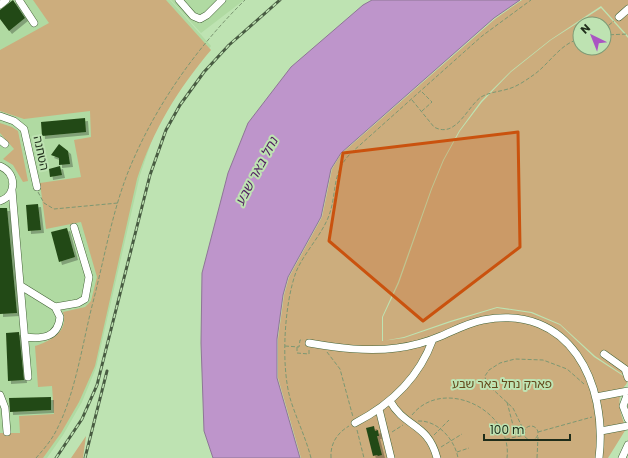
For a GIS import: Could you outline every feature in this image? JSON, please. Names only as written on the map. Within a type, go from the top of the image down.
[{"type":"street","points":[[0,5],[6,0]]},
{"type":"street","points":[[19,0],[34,23]]},
{"type":"street","points":[[179,0],[197,19],[202,19],[222,0]]},
{"type":"street","points":[[619,17],[628,9]]},
{"type":"street","name":"הטחנה","points":[[0,116],[18,123],[24,129],[37,186]]},
{"type":"street","points":[[0,166],[8,170],[12,176],[28,377]]},
{"type":"street","points":[[0,201],[7,198],[12,190]]},
{"type":"street","points":[[55,307],[78,303],[85,299],[89,277],[74,227]]},
{"type":"street","points":[[20,286],[55,307],[60,317],[56,331],[48,337],[25,337]]},
{"type":"street","points":[[309,343],[352,349],[384,349],[410,345],[433,339],[482,320],[502,317],[521,318],[538,323],[554,331],[568,343],[580,357],[589,374],[600,415],[601,431],[599,458]]},
{"type":"street","points":[[355,423],[390,401],[413,377],[426,357],[433,339]]},
{"type":"street","points":[[604,354],[625,369],[628,378]]},
{"type":"street","points":[[596,397],[628,392],[623,406],[628,419]]},
{"type":"street","points":[[0,395],[5,408],[7,432]]},
{"type":"street","points":[[390,401],[398,413],[418,427],[430,440],[436,454]]},
{"type":"street","points":[[379,409],[391,458]]},
{"type":"street","points":[[601,431],[628,426]]},
{"type":"street","points":[[622,458],[628,444]]},
{"type":"path","points":[[36,458],[55,433],[69,399],[119,203],[134,159],[152,121],[169,93],[203,47],[246,0]]},
{"type":"path","points":[[311,458],[290,398],[285,373],[285,346],[289,302],[297,271],[325,226],[330,214],[335,178],[340,167],[351,154],[498,23],[531,0]]},
{"type":"path","points":[[612,23],[619,17]]},
{"type":"path","points":[[612,35],[628,34]]},
{"type":"path","points":[[412,100],[434,127],[439,130],[450,129],[482,97],[520,83],[534,75],[572,41]]},
{"type":"path","points":[[421,91],[432,102],[422,111]]},
{"type":"path","points":[[37,186],[40,198],[48,207],[54,209],[119,203]]},
{"type":"path","points":[[300,340],[310,341],[309,354],[297,353],[297,347],[299,347],[300,340]]},
{"type":"path","points":[[317,345],[330,356],[340,369],[364,458]]},
{"type":"path","points":[[285,346],[297,347]]},
{"type":"path","points":[[585,385],[572,373],[556,364],[530,358],[515,359],[494,366],[486,376],[488,386],[507,401],[516,412],[528,439],[532,439],[538,433],[600,415]]},
{"type":"path","points":[[385,437],[409,422],[423,406],[439,400],[456,399],[480,407],[490,415],[499,426],[506,440],[507,458]]},
{"type":"path","points":[[507,401],[516,437]]},
{"type":"path","points":[[409,422],[423,420],[434,424],[451,441],[457,452],[458,458]]},
{"type":"path","points":[[430,440],[449,420]]},
{"type":"path","points":[[331,458],[331,448],[335,439],[341,431],[355,423]]},
{"type":"path","points":[[525,434],[526,429],[531,426],[535,428],[538,433],[537,458]]},
{"type":"path","points":[[436,454],[462,434]]},
{"type":"path","points":[[506,440],[525,434]]},
{"type":"path","points":[[457,452],[469,448]]},
{"type":"highlighted area","points":[[518,132],[520,247],[423,321],[329,241],[343,153]]},
{"type":"shaded area","points":[[0,0],[170,0],[211,46],[174,94],[156,128],[140,175],[96,368],[82,402],[63,435],[47,458],[0,458]]},
{"type":"shaded area","points":[[171,0],[244,0],[201,33]]},
{"type":"green space","points":[[33,0],[166,0],[211,50],[177,95],[159,127],[143,161],[137,179],[95,366],[79,402],[61,433],[43,458],[0,458],[0,433],[20,433],[19,416],[54,414],[52,386],[38,387],[35,346],[52,338],[61,330],[64,319],[63,312],[85,307],[91,301],[97,277],[81,222],[46,229],[40,183],[81,177],[74,140],[91,137],[90,111],[24,119],[0,111],[0,50],[49,23]]},
{"type":"green space","name":"פארק נחל באר שבע","points":[[522,0],[628,0],[628,36],[612,18],[612,16],[610,16],[601,6],[586,16],[572,16],[572,25],[550,40],[511,71],[481,101],[459,131],[443,160],[431,189],[398,282],[382,317],[382,341],[404,338],[497,308],[531,313],[560,325],[594,357],[628,379],[627,384],[620,395],[620,410],[626,429],[608,458],[301,458],[278,378],[278,339],[284,295],[289,277],[322,217],[332,169],[341,154],[495,19]]},
{"type":"green space","points":[[601,8],[608,16],[588,16]]},
{"type":"green space","points":[[612,20],[628,38],[628,378],[595,356],[560,324],[532,312],[497,307],[404,337],[383,341],[383,317],[399,283],[432,189],[444,160],[460,131],[482,102],[511,72],[551,40],[572,27],[572,56],[612,56]]},
{"type":"green space","points":[[0,123],[12,127],[18,131],[28,181],[23,182],[13,165],[3,159],[14,149],[0,133]]},
{"type":"green space","points":[[86,436],[83,458],[71,458]]},
{"type":"water","name":"נחל באר שבע","points":[[372,0],[520,0],[494,18],[341,153],[331,169],[321,217],[288,277],[283,295],[277,339],[277,378],[300,458],[213,458],[204,431],[201,343],[202,273],[228,173],[248,123],[291,67],[363,5]]},
{"type":"building","points":[[13,0],[25,18],[9,31],[0,19],[0,10]]},
{"type":"building","points":[[85,118],[86,132],[42,136],[41,122]]},
{"type":"building","points":[[59,144],[68,151],[70,164],[59,165],[59,158],[51,155]]},
{"type":"building","points":[[60,166],[62,175],[50,177],[49,169]]},
{"type":"building","points":[[38,204],[41,230],[28,231],[26,205]]},
{"type":"building","points":[[0,208],[7,208],[17,313],[0,314]]},
{"type":"building","points":[[67,228],[75,257],[59,262],[51,232]]},
{"type":"building","points":[[19,332],[24,380],[8,381],[6,333]]},
{"type":"building","points":[[51,397],[51,410],[10,412],[9,398]]},
{"type":"building","points":[[374,426],[375,431],[378,430],[379,436],[377,436],[382,455],[378,456],[373,456],[366,428]]},
{"type":"railway","points":[[56,458],[82,419],[97,385],[150,175],[166,130],[180,105],[204,72],[229,45],[280,0]]},
{"type":"railway","points":[[85,458],[107,371]]}]
